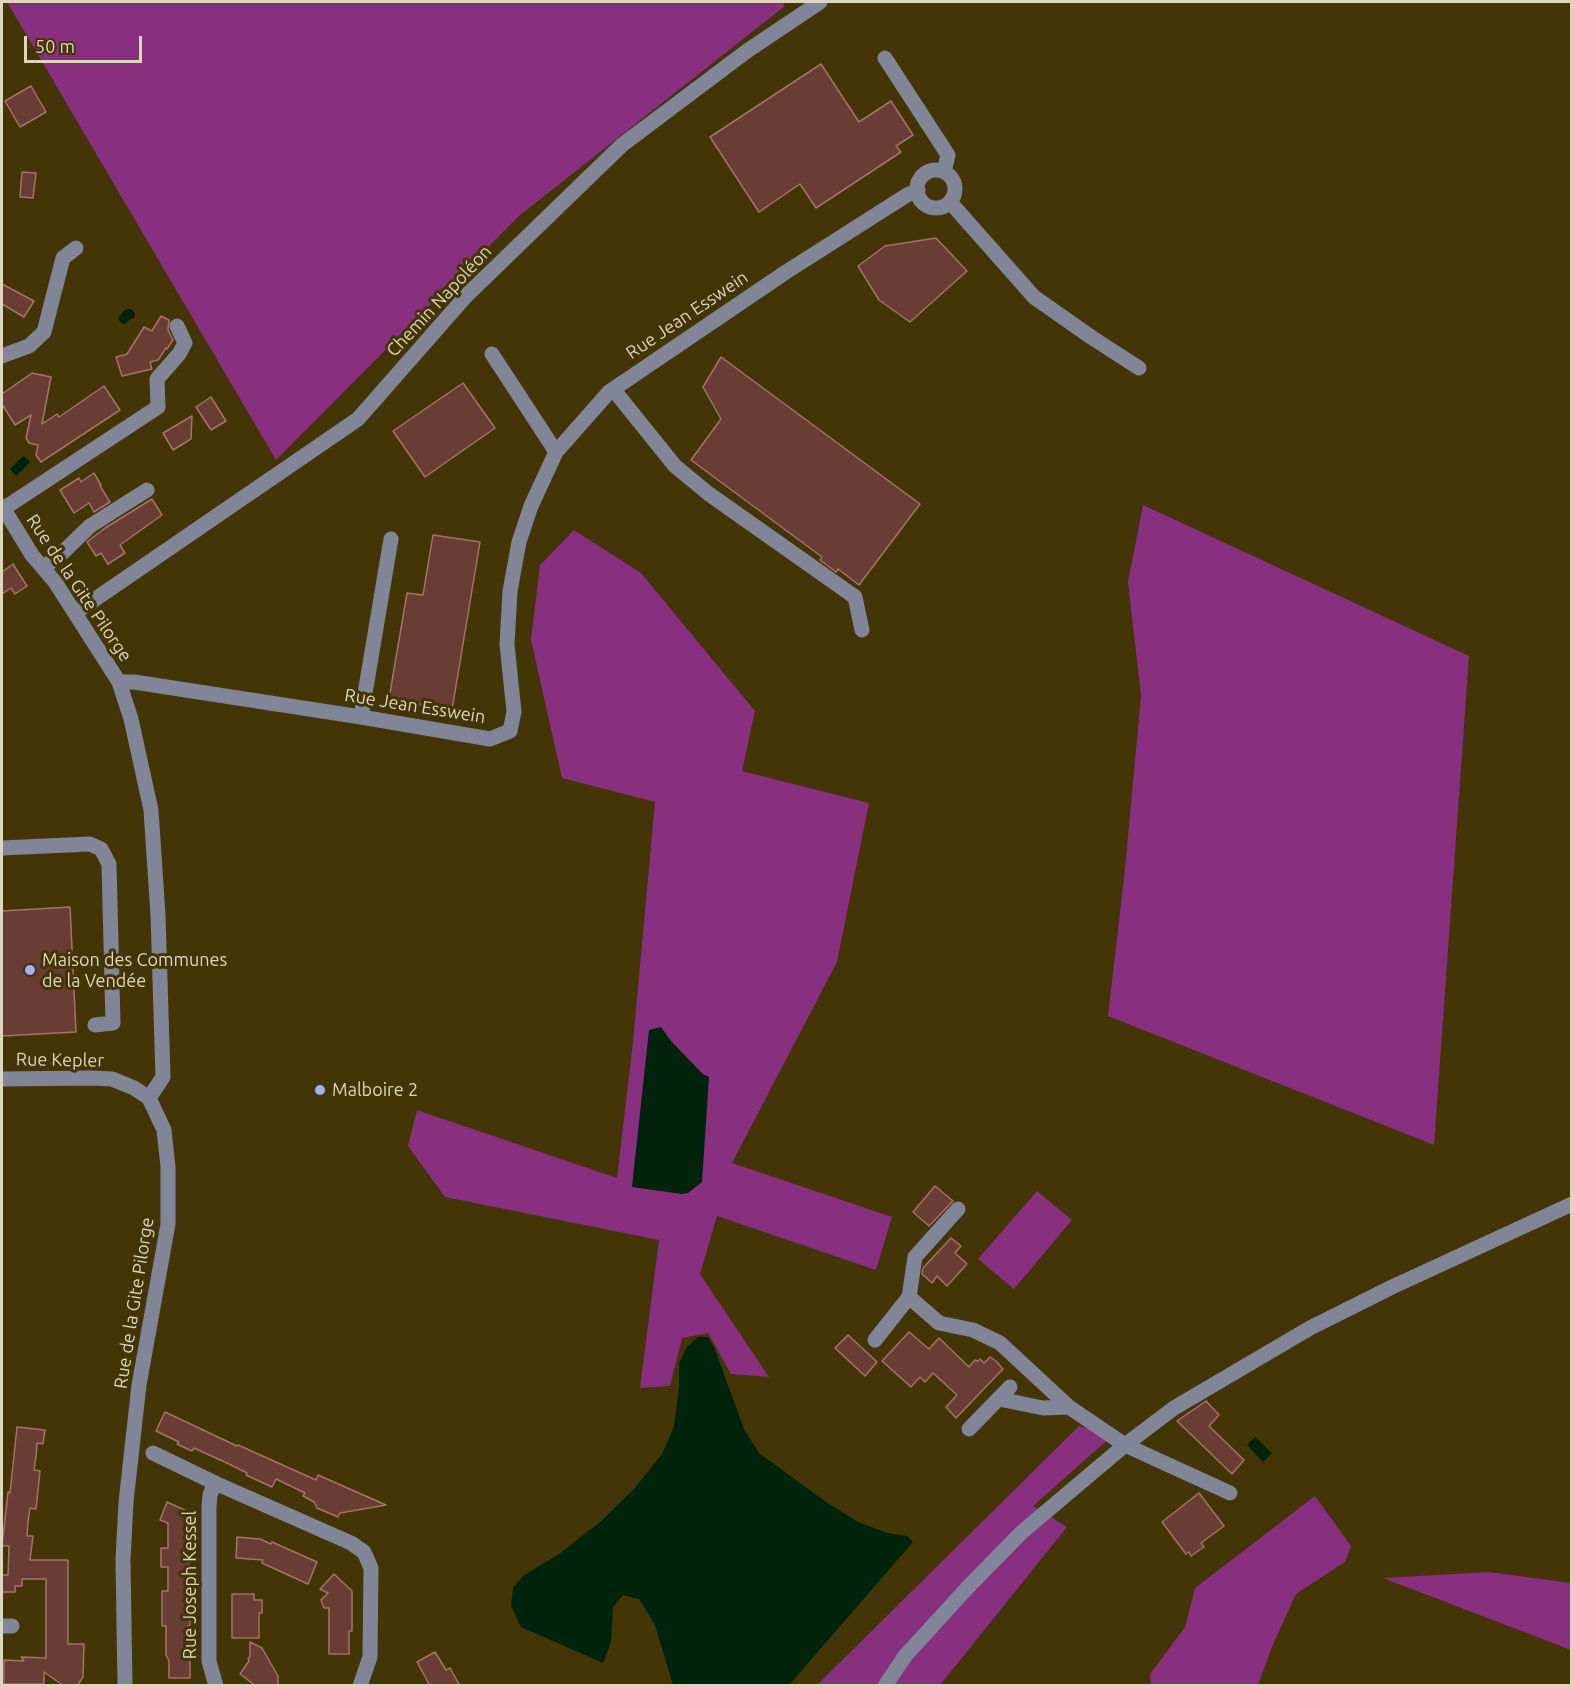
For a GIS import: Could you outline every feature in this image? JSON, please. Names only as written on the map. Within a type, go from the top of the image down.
[{"type":"street","name":"Chemin Napoléon","points":[[75,613],[358,419],[466,296],[622,145],[747,51],[820,2]]},
{"type":"street","points":[[885,58],[948,155],[944,172]]},
{"type":"street","points":[[944,172],[953,180],[954,197],[945,206],[933,208],[922,202],[918,184],[926,174],[944,172]]},
{"type":"street","name":"Rue Jean Esswein","points":[[119,682],[142,683],[490,739],[510,731],[514,712],[507,644],[510,591],[519,542],[531,506],[556,452],[613,389],[786,273],[918,190]]},
{"type":"street","points":[[950,202],[1034,297],[1139,368]]},
{"type":"street","points":[[2,356],[29,346],[44,332],[63,258],[76,248]]},
{"type":"street","points":[[2,508],[158,407],[157,379],[179,354],[185,343],[177,326]]},
{"type":"street","points":[[492,354],[556,452]]},
{"type":"street","points":[[613,389],[675,466],[709,494],[855,597],[862,630]]},
{"type":"street","points":[[43,568],[90,526],[147,490]]},
{"type":"street","name":"Rue de la Gite Pilorge","points":[[2,508],[32,555],[55,582],[119,682],[131,719],[151,810],[158,915],[163,1077],[149,1098],[164,1130],[168,1167],[168,1224],[139,1385],[126,1502],[123,1560],[125,1686]]},
{"type":"street","points":[[361,717],[391,539]]},
{"type":"street","points":[[2,848],[90,844],[101,849],[109,864],[113,1023],[95,1025]]},
{"type":"street","name":"Rue Kepler","points":[[2,1079],[112,1079],[134,1088],[149,1098]]},
{"type":"street","points":[[885,1686],[905,1656],[1022,1532],[1125,1445],[1174,1408],[1310,1328],[1392,1287],[1572,1204]]},
{"type":"street","points":[[875,1340],[909,1297],[915,1257],[958,1209]]},
{"type":"street","points":[[909,1297],[939,1323],[974,1330],[1000,1343],[1069,1407],[1125,1445],[1230,1493]]},
{"type":"street","points":[[969,1429],[1011,1388]]},
{"type":"street","points":[[999,1399],[1043,1408],[1069,1407]]},
{"type":"street","points":[[153,1453],[351,1543],[364,1552],[371,1568],[370,1657],[360,1686]]},
{"type":"street","name":"Rue Joseph Kessel","points":[[215,1483],[210,1495],[209,1506],[209,1661],[216,1686]]},
{"type":"shaded area","points":[[7,2],[782,2],[785,6],[519,216],[276,460]]},
{"type":"shaded area","points":[[131,309],[135,313],[134,318],[125,324],[121,323],[118,318],[125,310]]},
{"type":"shaded area","points":[[23,456],[30,462],[16,476],[10,469]]},
{"type":"shaded area","points":[[1143,505],[1469,656],[1434,1145],[1108,1016],[1125,869],[1141,696],[1128,582]]},
{"type":"shaded area","points":[[574,530],[641,573],[755,711],[742,771],[869,803],[837,962],[732,1163],[892,1217],[876,1270],[717,1216],[700,1274],[769,1377],[731,1374],[708,1333],[682,1338],[670,1386],[640,1388],[659,1240],[445,1197],[408,1146],[417,1110],[617,1178],[633,1042],[655,802],[562,778],[531,640],[540,565]]},
{"type":"shaded area","points":[[661,1027],[671,1041],[703,1074],[709,1077],[702,1182],[688,1193],[682,1194],[632,1187],[649,1030]]},
{"type":"shaded area","points":[[1037,1191],[1072,1220],[1014,1289],[978,1259]]},
{"type":"shaded area","points":[[698,1337],[708,1337],[714,1347],[744,1429],[759,1453],[826,1502],[858,1522],[887,1533],[907,1536],[913,1542],[789,1685],[673,1685],[655,1625],[639,1599],[623,1595],[613,1607],[611,1642],[603,1663],[521,1627],[511,1606],[513,1588],[523,1576],[559,1554],[599,1523],[634,1489],[662,1454],[674,1427],[679,1387],[679,1363],[687,1347]]},
{"type":"shaded area","points":[[1079,1426],[1112,1436],[1033,1506],[1067,1527],[940,1685],[816,1686]]},
{"type":"shaded area","points":[[1255,1437],[1272,1453],[1263,1462],[1247,1445]]},
{"type":"shaded area","points":[[1315,1496],[1351,1546],[1345,1562],[1296,1594],[1258,1685],[1151,1685],[1150,1674],[1185,1627],[1195,1588]]},
{"type":"shaded area","points":[[1489,1572],[1571,1583],[1571,1650],[1383,1578]]},
{"type":"building","points":[[821,64],[859,122],[891,101],[913,135],[896,146],[901,152],[816,208],[800,184],[759,212],[710,137]]},
{"type":"building","points":[[31,86],[46,112],[20,127],[5,101]]},
{"type":"building","points":[[22,172],[36,173],[33,198],[20,197]]},
{"type":"building","points":[[936,238],[967,271],[910,322],[879,300],[858,266],[885,246]]},
{"type":"building","points":[[2,284],[34,301],[24,317],[2,304]]},
{"type":"building","points":[[161,316],[169,320],[168,330],[173,340],[158,360],[150,362],[152,369],[122,376],[116,357],[127,354],[144,327],[152,331]]},
{"type":"building","points":[[721,357],[920,504],[859,585],[838,569],[836,572],[820,560],[822,557],[691,460],[721,419],[703,387]]},
{"type":"building","points":[[32,373],[51,377],[42,424],[57,414],[59,417],[104,386],[120,410],[41,462],[36,455],[38,445],[29,443],[26,438],[31,415],[15,425],[2,404],[2,394]]},
{"type":"building","points":[[463,383],[495,428],[425,477],[393,431]]},
{"type":"building","points":[[211,397],[226,421],[211,430],[196,407]]},
{"type":"building","points":[[192,416],[191,439],[173,450],[163,433]]},
{"type":"building","points":[[94,473],[110,502],[94,512],[89,503],[74,513],[60,490],[79,478],[81,482]]},
{"type":"building","points":[[152,499],[162,515],[120,545],[125,553],[108,564],[101,553],[96,556],[87,542]]},
{"type":"building","points":[[433,535],[480,542],[452,710],[389,699],[407,593],[423,595]]},
{"type":"building","points":[[13,564],[27,586],[15,594],[11,588],[2,594],[2,572]]},
{"type":"building","name":"Maison des Communes de la Vendée","points":[[70,907],[76,1032],[2,1036],[2,911]]},
{"type":"building","points":[[935,1186],[953,1201],[929,1226],[913,1212]]},
{"type":"building","points":[[951,1238],[961,1246],[955,1253],[967,1264],[947,1286],[937,1276],[932,1283],[922,1274],[923,1268]]},
{"type":"building","points":[[909,1332],[929,1349],[939,1338],[969,1367],[975,1360],[980,1359],[984,1363],[990,1357],[1003,1369],[956,1418],[946,1407],[957,1395],[933,1373],[925,1382],[920,1377],[911,1387],[882,1361]]},
{"type":"building","points":[[848,1335],[877,1362],[865,1376],[835,1348]]},
{"type":"building","points":[[1206,1401],[1219,1415],[1209,1426],[1244,1460],[1232,1474],[1177,1421]]},
{"type":"building","points":[[165,1412],[316,1480],[318,1475],[386,1505],[340,1513],[338,1517],[317,1508],[314,1502],[303,1496],[305,1493],[276,1479],[272,1487],[194,1448],[192,1451],[177,1444],[179,1442],[156,1431]]},
{"type":"building","points":[[17,1427],[45,1430],[43,1444],[37,1443],[34,1470],[40,1471],[36,1509],[30,1508],[28,1522],[27,1536],[33,1536],[30,1560],[68,1560],[68,1644],[84,1644],[83,1677],[77,1686],[64,1686],[44,1672],[44,1684],[4,1684],[4,1660],[24,1661],[21,1657],[46,1658],[46,1579],[22,1579],[22,1586],[15,1586],[15,1592],[2,1592],[2,1575],[8,1575],[9,1546],[2,1546]]},
{"type":"building","points":[[1199,1493],[1224,1526],[1201,1543],[1204,1547],[1191,1556],[1189,1552],[1186,1554],[1162,1522]]},
{"type":"building","points":[[167,1502],[187,1511],[187,1534],[190,1534],[188,1573],[192,1614],[190,1614],[190,1626],[188,1626],[190,1678],[169,1678],[166,1626],[162,1626],[162,1591],[168,1591],[168,1567],[161,1567],[161,1548],[168,1548],[168,1523],[160,1520]]},
{"type":"building","points":[[237,1537],[260,1539],[271,1544],[272,1542],[317,1562],[308,1584],[262,1563],[263,1560],[236,1558]]},
{"type":"building","points":[[334,1574],[352,1591],[352,1631],[349,1631],[349,1654],[329,1654],[329,1608],[324,1608],[321,1600],[328,1593],[320,1589]]},
{"type":"building","points":[[232,1594],[254,1594],[254,1600],[262,1600],[262,1613],[259,1613],[259,1638],[232,1638]]},
{"type":"building","points":[[250,1642],[262,1648],[278,1676],[278,1686],[256,1686],[240,1674],[249,1661]]},
{"type":"building","points":[[435,1652],[446,1670],[450,1668],[460,1686],[430,1686],[417,1662]]},
{"type":"place","name":"Maison des Communes de la Vendée","points":[[30,970]]},
{"type":"place","name":"Malboire 2","points":[[320,1090]]}]
